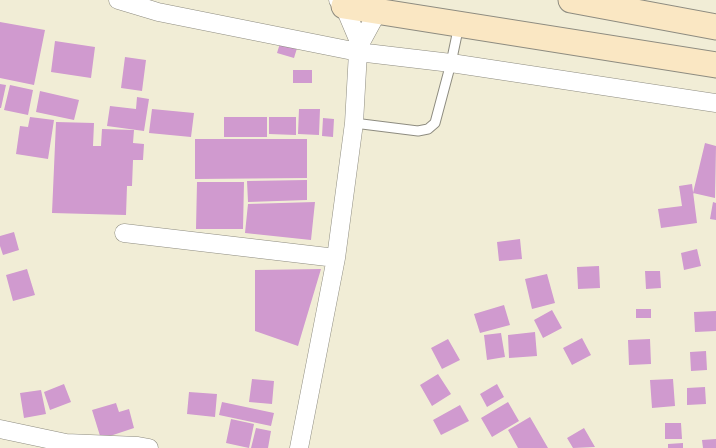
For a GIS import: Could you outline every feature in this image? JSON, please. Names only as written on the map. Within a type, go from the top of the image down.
[{"type":"main road","points":[[585,1],[716,27]]},
{"type":"main road","points":[[341,3],[378,11],[716,64]]},
{"type":"street","points":[[118,0],[158,12],[359,48],[716,103]]},
{"type":"street","points":[[341,3],[359,48]]},
{"type":"street","points":[[299,448],[336,258],[354,123],[359,48],[378,11]]},
{"type":"street","points":[[124,233],[336,258]]},
{"type":"street","points":[[0,429],[66,443],[149,448]]},
{"type":"lane","points":[[354,123],[418,131],[428,129],[435,123],[460,24]]},
{"type":"building","points":[[0,22],[45,30],[34,85],[0,78]]},
{"type":"building","points":[[281,40],[298,45],[294,58],[277,53]]},
{"type":"building","points":[[55,41],[95,47],[91,78],[51,72]]},
{"type":"building","points":[[125,57],[146,60],[142,91],[121,88]]},
{"type":"building","points":[[293,70],[312,70],[312,83],[293,83]]},
{"type":"building","points":[[0,84],[6,85],[1,108],[0,108]]},
{"type":"building","points":[[10,85],[33,90],[28,115],[4,110]]},
{"type":"building","points":[[40,91],[79,100],[74,120],[36,112]]},
{"type":"building","points":[[137,97],[149,99],[144,131],[107,126],[110,106],[136,109]]},
{"type":"building","points":[[152,109],[194,113],[191,137],[149,133]]},
{"type":"building","points":[[299,109],[320,109],[319,135],[298,134]]},
{"type":"building","points":[[30,117],[54,120],[48,159],[16,154],[20,126],[28,127]]},
{"type":"building","points":[[224,117],[267,117],[267,137],[224,137]]},
{"type":"building","points":[[269,117],[296,117],[296,135],[269,134]]},
{"type":"building","points":[[323,118],[334,119],[333,137],[322,136]]},
{"type":"building","points":[[56,122],[94,123],[93,146],[101,146],[102,129],[134,130],[133,143],[144,144],[143,160],[133,160],[132,186],[127,186],[126,215],[52,213]]},
{"type":"building","points":[[195,139],[307,139],[307,178],[195,179]]},
{"type":"building","points":[[705,143],[716,146],[715,198],[693,193]]},
{"type":"building","points":[[307,180],[307,200],[248,202],[247,181]]},
{"type":"building","points":[[197,182],[244,182],[243,229],[196,229]]},
{"type":"building","points":[[692,184],[697,223],[661,228],[658,209],[682,206],[679,186]]},
{"type":"building","points":[[315,202],[311,240],[245,233],[248,204]]},
{"type":"building","points":[[713,202],[716,203],[716,220],[710,219]]},
{"type":"building","points":[[14,232],[19,250],[3,255],[0,246],[0,236]]},
{"type":"building","points":[[520,239],[522,259],[499,261],[497,242]]},
{"type":"building","points":[[697,249],[701,266],[684,270],[681,253]]},
{"type":"building","points":[[599,266],[600,288],[578,289],[577,267]]},
{"type":"building","points":[[27,269],[35,295],[13,301],[6,275]]},
{"type":"building","points":[[321,269],[298,346],[255,331],[255,270]]},
{"type":"building","points":[[645,271],[660,271],[661,288],[646,289]]},
{"type":"building","points":[[547,274],[555,303],[532,309],[525,279]]},
{"type":"building","points":[[504,305],[510,325],[480,333],[474,314]]},
{"type":"building","points":[[636,309],[651,309],[651,318],[636,318]]},
{"type":"building","points":[[552,310],[562,328],[543,338],[534,320]]},
{"type":"building","points":[[716,311],[716,331],[695,332],[694,312]]},
{"type":"building","points":[[535,332],[537,356],[509,358],[508,335]]},
{"type":"building","points":[[501,333],[505,357],[487,360],[484,335]]},
{"type":"building","points":[[582,338],[591,355],[572,365],[563,348]]},
{"type":"building","points":[[448,339],[460,360],[442,369],[431,348]]},
{"type":"building","points":[[650,339],[651,364],[629,365],[628,340]]},
{"type":"building","points":[[706,351],[707,370],[691,371],[690,352]]},
{"type":"building","points":[[438,374],[451,394],[432,406],[420,385]]},
{"type":"building","points":[[252,379],[274,381],[272,404],[249,402]]},
{"type":"building","points":[[673,379],[675,406],[652,408],[650,380]]},
{"type":"building","points":[[64,384],[71,402],[50,410],[44,392]]},
{"type":"building","points":[[497,384],[504,397],[487,407],[480,394]]},
{"type":"building","points":[[705,387],[706,404],[687,405],[687,388]]},
{"type":"building","points":[[41,390],[46,414],[24,418],[20,393]]},
{"type":"building","points":[[189,392],[217,394],[215,417],[187,414]]},
{"type":"building","points":[[222,402],[274,413],[271,426],[219,415]]},
{"type":"building","points":[[508,402],[519,421],[492,437],[481,418]]},
{"type":"building","points":[[116,403],[119,412],[129,409],[134,428],[101,439],[92,410]]},
{"type":"building","points":[[460,405],[469,421],[441,435],[433,420]]},
{"type":"building","points":[[530,417],[548,448],[518,448],[508,430]]},
{"type":"building","points":[[231,419],[254,424],[249,448],[226,443]]},
{"type":"building","points":[[665,423],[681,423],[682,439],[665,439]]},
{"type":"building","points":[[256,428],[271,431],[268,448],[251,448]]},
{"type":"building","points":[[584,428],[595,447],[573,448],[567,438]]},
{"type":"building","points":[[716,439],[716,448],[703,448],[702,440]]},
{"type":"building","points":[[683,443],[683,448],[668,448],[668,444]]}]
